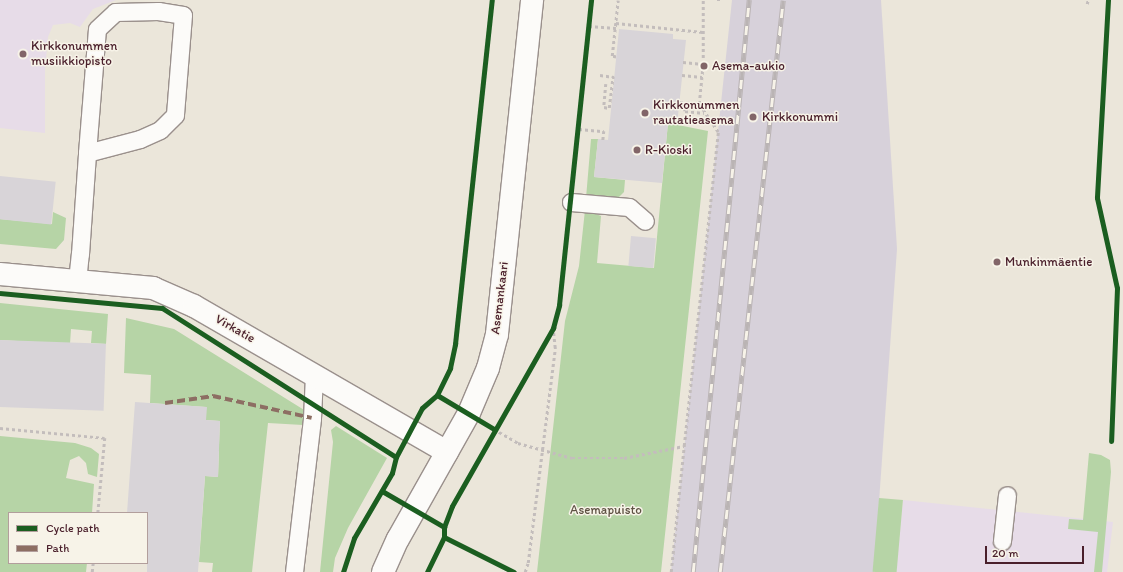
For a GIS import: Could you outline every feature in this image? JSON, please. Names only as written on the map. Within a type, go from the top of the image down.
[{"type":"street","name":"Asemankaari","points":[[388,571],[398,539],[469,413],[488,368],[497,334],[532,0]]},
{"type":"street","name":"Virkatie","points":[[0,274],[153,288],[194,306],[447,452]]},
{"type":"lane","points":[[77,281],[87,153],[97,29],[115,12],[158,11],[183,15],[175,115],[160,130],[140,139],[87,153]]},
{"type":"lane","points":[[571,202],[629,207],[645,221]]},
{"type":"lane","points":[[294,572],[312,418],[314,375]]},
{"type":"lane","points":[[1002,541],[1007,495]]},
{"type":"path","points":[[616,57],[612,56],[618,0]]},
{"type":"path","points":[[671,572],[718,132],[699,104],[703,64],[703,0]]},
{"type":"path","points":[[588,32],[589,20]]},
{"type":"path","points":[[616,23],[703,32]]},
{"type":"path","points":[[589,26],[616,28]]},
{"type":"path","points":[[684,62],[703,64]]},
{"type":"path","points":[[597,75],[614,77],[610,108],[604,107],[606,84],[599,84]]},
{"type":"path","points":[[682,75],[702,77]]},
{"type":"path","points":[[680,102],[699,104]]},
{"type":"path","points":[[685,103],[684,111],[704,113]]},
{"type":"path","points":[[578,136],[580,121]]},
{"type":"path","points":[[579,128],[604,131],[603,140]]},
{"type":"path","points":[[546,340],[553,328],[555,320]]},
{"type":"path","points":[[525,572],[528,563],[555,348],[553,328]]},
{"type":"path","points":[[469,413],[518,443],[542,451],[597,460],[624,458],[684,446]]},
{"type":"path","points":[[491,435],[498,422]]},
{"type":"path","points":[[0,428],[105,438],[98,512]]},
{"type":"shaded area","name":"Kirkkonummen musiikkiopisto","points":[[0,0],[116,0],[93,9],[80,27],[70,23],[53,25],[48,37],[45,70],[45,133],[0,128]]},
{"type":"shaded area","points":[[732,0],[881,0],[897,249],[874,572],[671,572]]},
{"type":"shaded area","points":[[903,500],[1113,522],[1107,572],[896,572]]},
{"type":"green space","name":"Asemapuisto","points":[[668,123],[708,131],[661,572],[537,572],[565,321],[579,266],[585,210],[601,216],[597,263],[654,268]]},
{"type":"green space","points":[[591,139],[598,139],[594,177],[625,180],[624,192],[616,200],[586,198]]},
{"type":"green space","points":[[53,212],[66,218],[64,240],[56,249],[0,244],[0,219],[52,224]]},
{"type":"green space","points":[[0,303],[108,314],[106,344],[91,343],[92,331],[71,329],[70,344],[0,340]]},
{"type":"green space","points":[[126,318],[174,329],[309,413],[303,425],[268,423],[252,572],[212,572],[213,563],[199,562],[205,476],[218,477],[219,451],[205,450],[219,445],[220,421],[206,420],[206,407],[150,403],[151,375],[124,373]]},
{"type":"green space","points":[[336,426],[387,458],[348,528],[335,558],[333,572],[320,572],[333,442],[331,430]]},
{"type":"green space","points":[[0,436],[75,443],[91,448],[99,454],[97,477],[88,474],[86,463],[79,456],[70,460],[66,478],[94,484],[92,512],[8,512],[8,564],[87,564],[86,572],[0,572]]},
{"type":"green space","points":[[1089,453],[1101,455],[1110,460],[1111,472],[1102,572],[1094,572],[1098,532],[1068,529],[1069,519],[1083,520]]},
{"type":"green space","points":[[879,498],[903,500],[897,572],[873,572]]},
{"type":"building","name":"Kirkkonummen rautatieasema","points":[[619,29],[673,34],[673,39],[686,40],[677,125],[668,123],[662,183],[594,177],[598,139],[608,140]]},
{"type":"building","points":[[0,176],[56,182],[51,225],[0,219]]},
{"type":"building","points":[[631,236],[656,238],[653,268],[628,266]]},
{"type":"building","points":[[0,340],[106,344],[104,411],[0,407]]},
{"type":"building","points":[[135,402],[207,407],[206,420],[220,421],[218,477],[205,476],[198,572],[147,572],[148,512],[127,512]]},
{"type":"railway","points":[[693,572],[749,0]]},
{"type":"railway","points":[[720,572],[783,0]]},
{"type":"marked path","points":[[165,403],[213,396],[312,418]]},
{"type":"cycle path","points":[[343,572],[354,538],[392,473],[396,457],[422,408],[437,395],[450,368],[455,344],[492,0]]},
{"type":"cycle path","points":[[427,572],[444,537],[444,527],[452,506],[553,328],[559,305],[591,0]]},
{"type":"cycle path","points":[[1108,0],[1097,198],[1117,288],[1111,441]]},
{"type":"cycle path","points":[[0,293],[162,308],[396,457]]},
{"type":"cycle path","points":[[437,395],[494,429]]},
{"type":"cycle path","points":[[382,491],[444,527]]},
{"type":"cycle path","points":[[444,537],[514,572]]},
{"type":"place","name":"Kirkkonummen musiikkiopisto","points":[[23,54]]},
{"type":"place","name":"Asema-aukio","points":[[704,66]]},
{"type":"place","name":"Kirkkonummen rautatieasema","points":[[645,113]]},
{"type":"place","name":"Kirkkonummi","points":[[753,117]]},
{"type":"place","name":"R-Kioski","points":[[637,150]]},
{"type":"place","name":"Munkinmäentie","points":[[997,262]]}]
